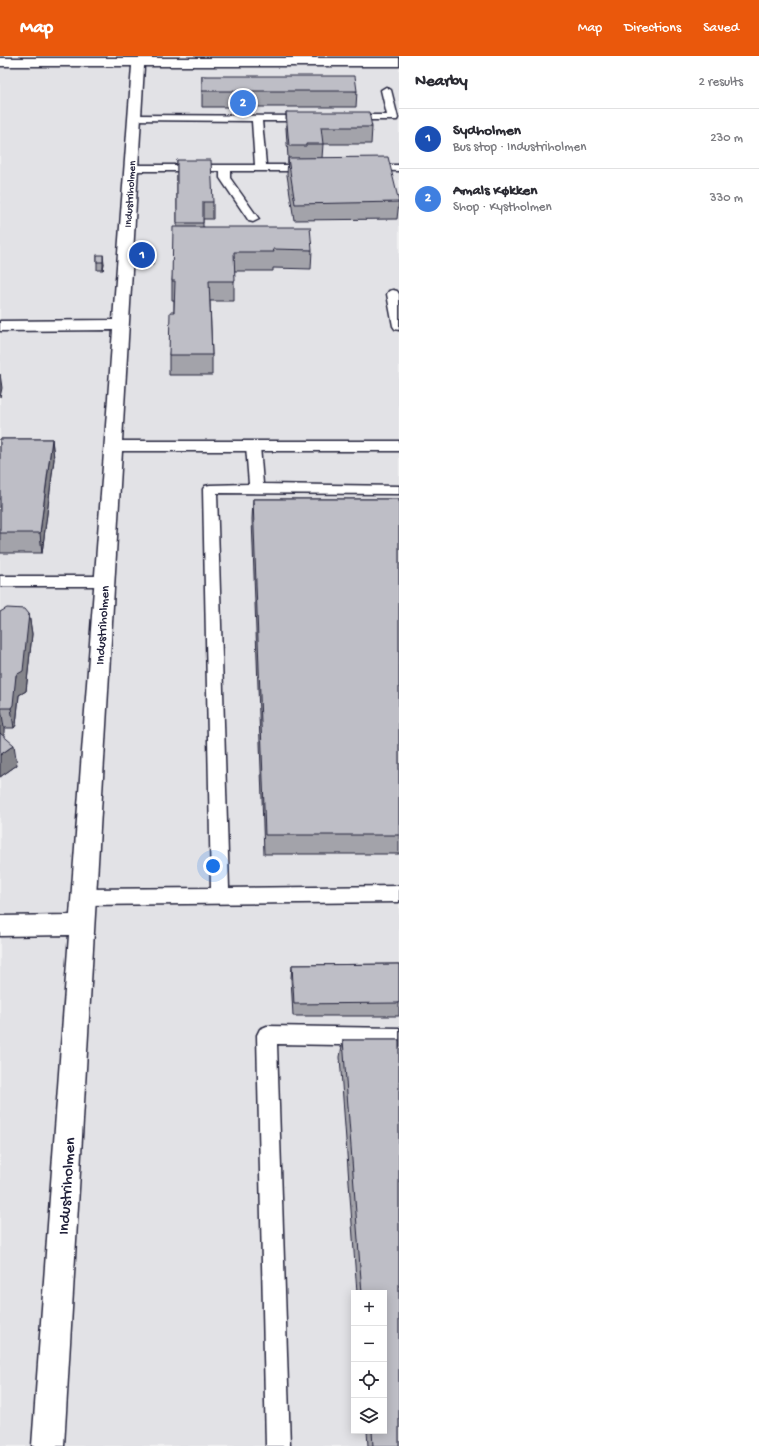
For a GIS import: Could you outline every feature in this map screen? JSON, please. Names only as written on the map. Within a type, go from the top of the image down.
[{"type":"street","points":[[0,62],[138,59],[399,62]]},
{"type":"street","name":"Industriholmen","points":[[48,1446],[138,59]]},
{"type":"street","points":[[0,326],[120,325]]},
{"type":"street","points":[[113,446],[399,446]]},
{"type":"street","points":[[0,926],[82,925]]},
{"type":"lane","points":[[340,118],[393,118],[386,90]]},
{"type":"lane","points":[[134,118],[317,118]]},
{"type":"lane","points":[[257,118],[261,168]]},
{"type":"lane","points":[[131,168],[321,168]]},
{"type":"lane","points":[[225,168],[225,178],[253,220]]},
{"type":"lane","points":[[360,168],[399,168]]},
{"type":"lane","points":[[393,294],[399,326]]},
{"type":"lane","points":[[253,446],[256,488]]},
{"type":"lane","points":[[220,896],[210,489],[256,488],[399,490]]},
{"type":"lane","points":[[0,581],[104,581]]},
{"type":"lane","points":[[84,897],[399,894]]},
{"type":"lane","points":[[278,1446],[267,1035],[399,1037]]},
{"type":"shaded area","points":[[0,56],[399,56],[399,1446],[0,1446]]},
{"type":"building","points":[[202,76],[355,76],[357,91],[202,91]]},
{"type":"building","points":[[286,112],[369,112],[372,127],[321,127],[323,144],[289,146]]},
{"type":"building","points":[[388,157],[399,202],[295,204],[288,158]]},
{"type":"building","points":[[177,160],[211,160],[213,202],[203,202],[203,223],[177,223]]},
{"type":"building","points":[[173,227],[310,227],[312,250],[273,249],[274,252],[234,252],[235,281],[209,281],[212,355],[169,355],[170,312],[174,312],[175,281],[172,281]]},
{"type":"building","points":[[147,251],[153,251],[153,258],[147,258]]},
{"type":"building","points":[[97,255],[103,255],[103,262],[97,262]]},
{"type":"building","points":[[0,439],[52,439],[40,533],[0,533]]},
{"type":"building","points":[[253,499],[399,499],[399,835],[265,835]]},
{"type":"building","points":[[7,608],[25,609],[29,614],[23,671],[16,675],[13,705],[11,708],[1,708],[0,716],[0,612]]},
{"type":"building","points":[[0,733],[14,745],[0,755]]},
{"type":"building","points":[[399,964],[399,1003],[294,1004],[292,965]]},
{"type":"building","points":[[343,1040],[399,1040],[399,1446],[373,1446],[372,1434],[387,1434],[387,1290],[362,1290]]},
{"type":"place","name":"Amals Køkken","points":[[243,103]]},
{"type":"place","name":"Sydholmen","points":[[142,255]]}]
